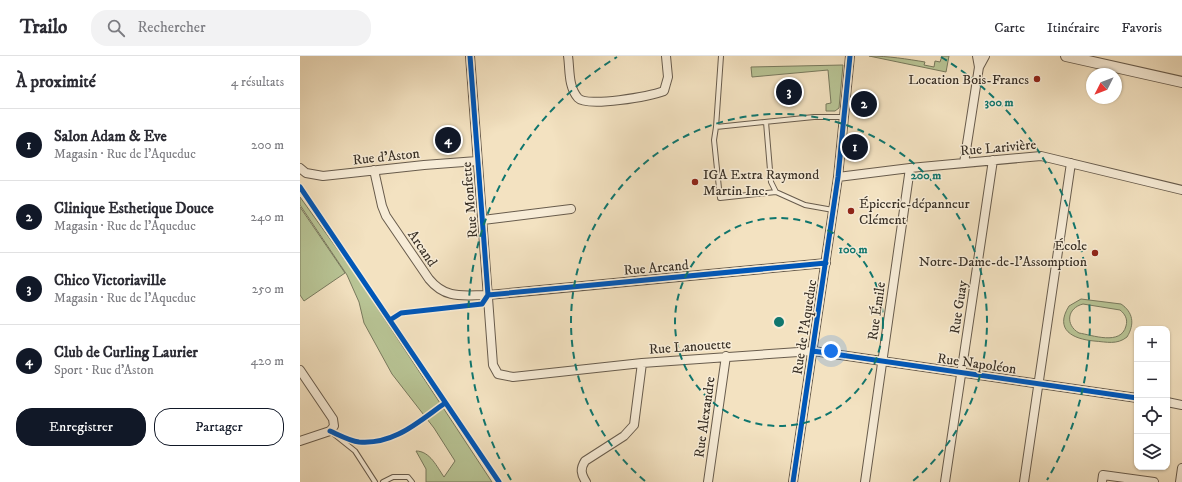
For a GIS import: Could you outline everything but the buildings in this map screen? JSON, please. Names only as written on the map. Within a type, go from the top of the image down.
[{"type":"street","name":"Rue Monfette","points":[[470,56],[493,365],[496,371],[502,375],[514,377],[642,362]]},
{"type":"street","points":[[568,56],[572,86],[578,98],[589,103],[651,96],[664,91],[668,77],[666,56]]},
{"type":"street","name":"Rue de l'Aqueduc","points":[[793,482],[838,177],[850,56]]},
{"type":"street","points":[[964,163],[979,67],[977,56]]},
{"type":"street","points":[[979,67],[986,56]]},
{"type":"street","points":[[1066,56],[1182,82]]},
{"type":"street","name":"Rue Larivière","points":[[838,177],[910,168],[1041,156],[1182,190]]},
{"type":"street","name":"Rue Guay","points":[[945,482],[993,160]]},
{"type":"street","name":"Rue d'Aston","points":[[300,168],[306,173],[322,176],[477,161]]},
{"type":"street","points":[[1024,482],[1072,163]]},
{"type":"street","name":"Rue Émile","points":[[865,482],[910,168]]},
{"type":"street","name":"Arcand","points":[[374,170],[382,206],[386,216],[437,289],[449,294],[488,295]]},
{"type":"street","points":[[483,220],[571,210]]},
{"type":"street","name":"Rue Arcand","points":[[488,295],[826,263]]},
{"type":"street","name":"Rue Napoléon","points":[[813,351],[1134,398]]},
{"type":"street","name":"Rue Lanouette","points":[[585,480],[581,467],[585,461],[624,436],[634,426],[642,362],[813,351]]},
{"type":"street","name":"Rue Alexandre","points":[[708,482],[726,356]]},
{"type":"street","points":[[300,370],[333,419],[332,429],[300,441]]},
{"type":"street","points":[[1170,403],[1182,405]]},
{"type":"street","points":[[1180,482],[1182,468]]},
{"type":"street","points":[[1102,482],[1103,475],[1154,482]]},
{"type":"lane","points":[[721,56],[714,140],[720,198],[776,192],[805,205],[833,210]]},
{"type":"lane","points":[[716,127],[814,117],[845,117]]},
{"type":"lane","points":[[766,122],[771,182],[776,192]]},
{"type":"lane","points":[[332,429],[355,451],[376,482]]},
{"type":"lane","points":[[383,482],[393,477],[408,477],[412,482]]},
{"type":"green space","points":[[869,56],[890,57],[925,62],[924,65],[934,67],[935,61],[940,62],[942,56],[949,56],[946,72]]},
{"type":"green space","points":[[843,65],[839,108],[835,111],[826,111],[826,104],[831,103],[828,70],[752,77],[751,67]]},
{"type":"green space","points":[[300,197],[353,271],[492,482],[426,482],[426,469],[416,451],[429,457],[436,464],[444,477],[455,461],[434,428],[392,374],[364,323],[359,302],[347,275],[300,205]]},
{"type":"green space","points":[[300,207],[345,273],[304,301],[300,295]]},
{"type":"green space","points":[[1081,299],[1121,304],[1128,311],[1132,319],[1130,332],[1123,340],[1112,342],[1079,338],[1068,332],[1065,327],[1065,314],[1069,306]],"holes":[[[1083,304],[1120,310],[1126,317],[1126,326],[1123,332],[1112,338],[1079,333],[1071,326],[1071,313],[1074,309]]]},
{"type":"cycle path","points":[[470,56],[488,295]]},
{"type":"cycle path","points":[[793,482],[838,177],[850,56]]},
{"type":"cycle path","points":[[300,187],[499,482]]},
{"type":"cycle path","points":[[488,295],[826,263]]},
{"type":"cycle path","points":[[390,320],[401,313],[482,304],[488,295]]},
{"type":"cycle path","points":[[813,351],[1134,398]]},
{"type":"cycle path","points":[[330,431],[359,442],[383,440],[405,431],[445,403]]},
{"type":"place","name":"Location Bois-Francs","points":[[1037,79]]},
{"type":"place","name":"Chico Victoriaville","points":[[789,92]]},
{"type":"place","name":"Clinique Esthetique Douce","points":[[864,104]]},
{"type":"place","name":"Club de Curling Laurier","points":[[448,140]]},
{"type":"place","name":"Salon Adam & Eve","points":[[855,147]]},
{"type":"place","name":"IGA Extra Raymond Martin Inc.","points":[[695,182]]},
{"type":"place","name":"Épicerie-dépanneur Clément","points":[[851,211]]},
{"type":"place","name":"École Notre-Dame-de-l'Assomption","points":[[1095,253]]}]
